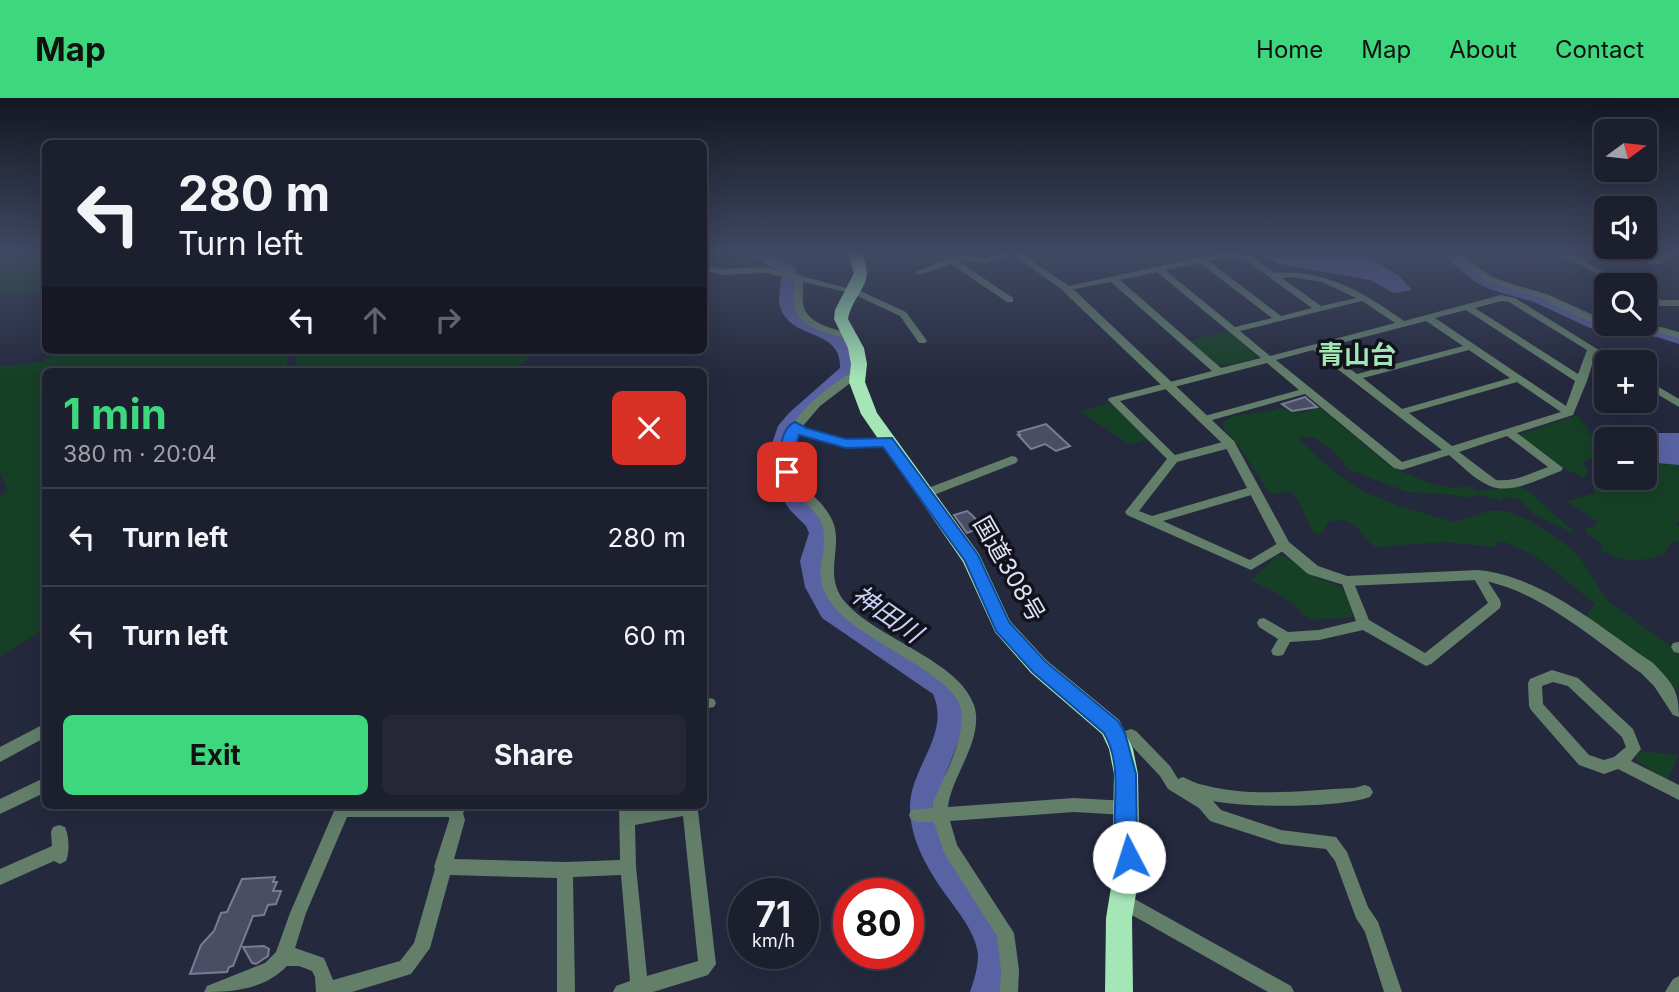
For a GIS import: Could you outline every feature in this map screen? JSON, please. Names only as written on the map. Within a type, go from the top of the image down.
[{"type":"highway","name":"国道308号","points":[[851,296],[841,312],[859,357],[857,383],[864,402],[887,442],[927,493],[972,559],[996,617],[1011,637],[1039,667],[1111,727],[1118,739],[1126,774],[1129,857],[1119,918],[1119,992]]},
{"type":"street","points":[[798,296],[797,303],[804,317],[812,323],[848,335]]},
{"type":"street","points":[[864,296],[903,314],[922,341]]},
{"type":"street","points":[[1004,296],[1010,300]]},
{"type":"street","points":[[1074,296],[1230,444],[1284,545],[1313,570],[1348,581],[1478,575],[1496,577],[1526,588],[1579,620],[1647,668],[1660,681],[1679,710]]},
{"type":"street","points":[[1133,296],[1218,370]]},
{"type":"street","points":[[1173,459],[1113,400],[1218,370],[1267,358],[1315,346],[1402,324],[1501,298],[1511,300],[1592,349],[1569,413],[1402,466],[1306,391],[1267,358],[1234,330],[1191,296]]},
{"type":"street","points":[[1249,296],[1279,319]]},
{"type":"street","points":[[1301,296],[1320,309]]},
{"type":"street","points":[[1362,296],[1402,324]]},
{"type":"street","points":[[1542,296],[1594,319]]},
{"type":"street","points":[[1234,330],[1365,298]]},
{"type":"street","points":[[1657,302],[1679,303]]},
{"type":"street","points":[[1467,307],[1582,381]]},
{"type":"street","points":[[1427,317],[1569,413]]},
{"type":"street","points":[[1657,329],[1679,335]]},
{"type":"street","points":[[1315,346],[1499,485],[1557,468],[1510,433]]},
{"type":"street","points":[[1356,377],[1470,347]]},
{"type":"street","points":[[857,373],[791,424],[787,472],[792,483],[809,504],[826,518],[829,536],[825,576],[840,605],[956,685],[968,709],[968,727],[938,815],[950,848],[1005,933],[1010,970],[1009,992]]},
{"type":"street","points":[[1402,412],[1518,379]]},
{"type":"street","points":[[1657,390],[1678,403]]},
{"type":"street","points":[[1205,419],[1306,391]]},
{"type":"street","points":[[791,424],[801,432],[846,443],[887,442]]},
{"type":"street","points":[[1230,444],[1173,459],[1130,511],[1251,565],[1284,545]]},
{"type":"street","points":[[927,493],[1012,460]]},
{"type":"street","points":[[1150,521],[1254,490]]},
{"type":"street","points":[[1348,581],[1364,624],[1426,660],[1496,604],[1478,575]]},
{"type":"street","points":[[1264,623],[1286,637],[1319,635],[1364,624]]},
{"type":"street","points":[[1278,651],[1286,637]]},
{"type":"street","points":[[1619,762],[1634,749],[1628,733],[1573,682],[1552,676],[1535,683],[1536,706],[1584,760],[1604,767],[1619,762],[1679,793]]},
{"type":"street","points":[[0,755],[42,731]]},
{"type":"street","points":[[1118,739],[1131,735],[1181,791],[1203,803],[1216,816],[1281,837],[1330,842],[1341,857],[1362,912],[1372,928],[1387,979],[1394,992]]},
{"type":"street","points":[[1165,771],[1188,787],[1211,795],[1257,798],[1354,795],[1365,792]]},
{"type":"street","points":[[0,807],[42,786]]},
{"type":"street","points":[[917,815],[1044,807],[1126,808]]},
{"type":"street","points":[[212,992],[271,970],[283,957],[339,809]]},
{"type":"street","points":[[283,957],[299,957],[318,964],[324,976],[325,992],[405,968],[421,948],[458,809]]},
{"type":"street","points":[[671,809],[628,812],[630,989],[702,969],[707,964],[690,811],[687,809]]},
{"type":"street","points":[[0,877],[60,853],[59,832]]},
{"type":"street","points":[[442,867],[565,870],[628,866]]},
{"type":"street","points":[[565,870],[566,992]]},
{"type":"street","points":[[1122,900],[1285,992]]},
{"type":"street","points":[[1674,992],[1679,985]]},
{"type":"green space","points":[[1229,331],[1256,355],[1256,358],[1232,364],[1218,364],[1189,341]]},
{"type":"green space","points":[[58,354],[288,354],[286,368],[42,368],[42,631],[0,656],[0,496],[8,491],[0,472],[0,367],[41,362]]},
{"type":"green space","points":[[297,354],[530,354],[518,368],[295,368]]},
{"type":"green space","points":[[1114,405],[1147,439],[1130,445],[1080,411]]},
{"type":"green space","points":[[1279,408],[1302,413],[1318,408],[1323,410],[1391,467],[1432,484],[1454,488],[1467,486],[1477,491],[1517,486],[1526,489],[1577,535],[1535,515],[1519,499],[1503,497],[1501,501],[1481,495],[1466,498],[1408,492],[1349,470],[1334,451],[1315,438],[1298,439],[1334,472],[1362,491],[1401,507],[1454,522],[1489,511],[1505,511],[1531,521],[1576,552],[1609,602],[1679,652],[1679,692],[1665,677],[1585,617],[1595,604],[1539,558],[1506,542],[1497,542],[1495,547],[1444,542],[1377,547],[1353,524],[1339,520],[1328,522],[1322,534],[1314,533],[1291,491],[1270,494],[1241,449],[1224,429],[1223,422],[1230,418]]},
{"type":"green space","points":[[1578,415],[1594,438],[1594,457],[1583,462],[1588,470],[1585,478],[1567,470],[1520,437],[1521,434]]},
{"type":"green space","points":[[1657,449],[1679,457],[1679,521],[1676,523],[1679,528],[1679,541],[1670,543],[1664,555],[1639,560],[1617,557],[1600,550],[1603,544],[1587,534],[1585,528],[1593,528],[1597,521],[1567,501],[1594,493],[1592,481],[1594,478],[1594,490],[1657,490]]},
{"type":"green space","points":[[1278,555],[1315,577],[1339,586],[1346,593],[1353,617],[1314,620],[1303,615],[1295,605],[1251,580]]},
{"type":"green space","points":[[1639,751],[1679,755],[1667,780],[1636,760]]},
{"type":"water","points":[[1657,433],[1679,433],[1679,465],[1657,463]]},
{"type":"building","points":[[1305,397],[1317,407],[1292,411],[1282,404]]},
{"type":"building","points":[[1046,424],[1070,446],[1056,451],[1045,444],[1031,449],[1018,435],[1018,432]]},
{"type":"building","points":[[967,511],[982,527],[967,533],[954,515]]},
{"type":"building","points":[[275,877],[273,882],[277,882],[273,891],[281,891],[276,904],[268,905],[264,915],[253,916],[233,966],[229,967],[227,972],[190,974],[201,945],[214,931],[221,913],[227,912],[242,879]]},
{"type":"building","points":[[264,946],[269,949],[268,956],[256,964],[252,963],[243,947]]},
{"type":"waterway","name":"神田川","points":[[788,296],[788,306],[795,317],[844,345],[849,355],[849,370],[796,417],[785,431],[776,461],[778,475],[798,505],[816,522],[820,533],[812,561],[817,587],[831,611],[943,687],[950,702],[950,730],[928,788],[925,808],[934,849],[976,911],[989,937],[994,960],[987,992]]},
{"type":"waterway","points":[[1532,296],[1596,324],[1660,332],[1679,339]]},
{"type":"district","name":"青山台","points":[[1357,355]]},
{"type":"route","points":[[787,472],[788,447],[795,427],[801,432],[846,443],[887,442],[927,493],[972,559],[1002,626],[1039,667],[1111,727],[1118,739],[1126,774],[1126,840],[1129,857]]}]
